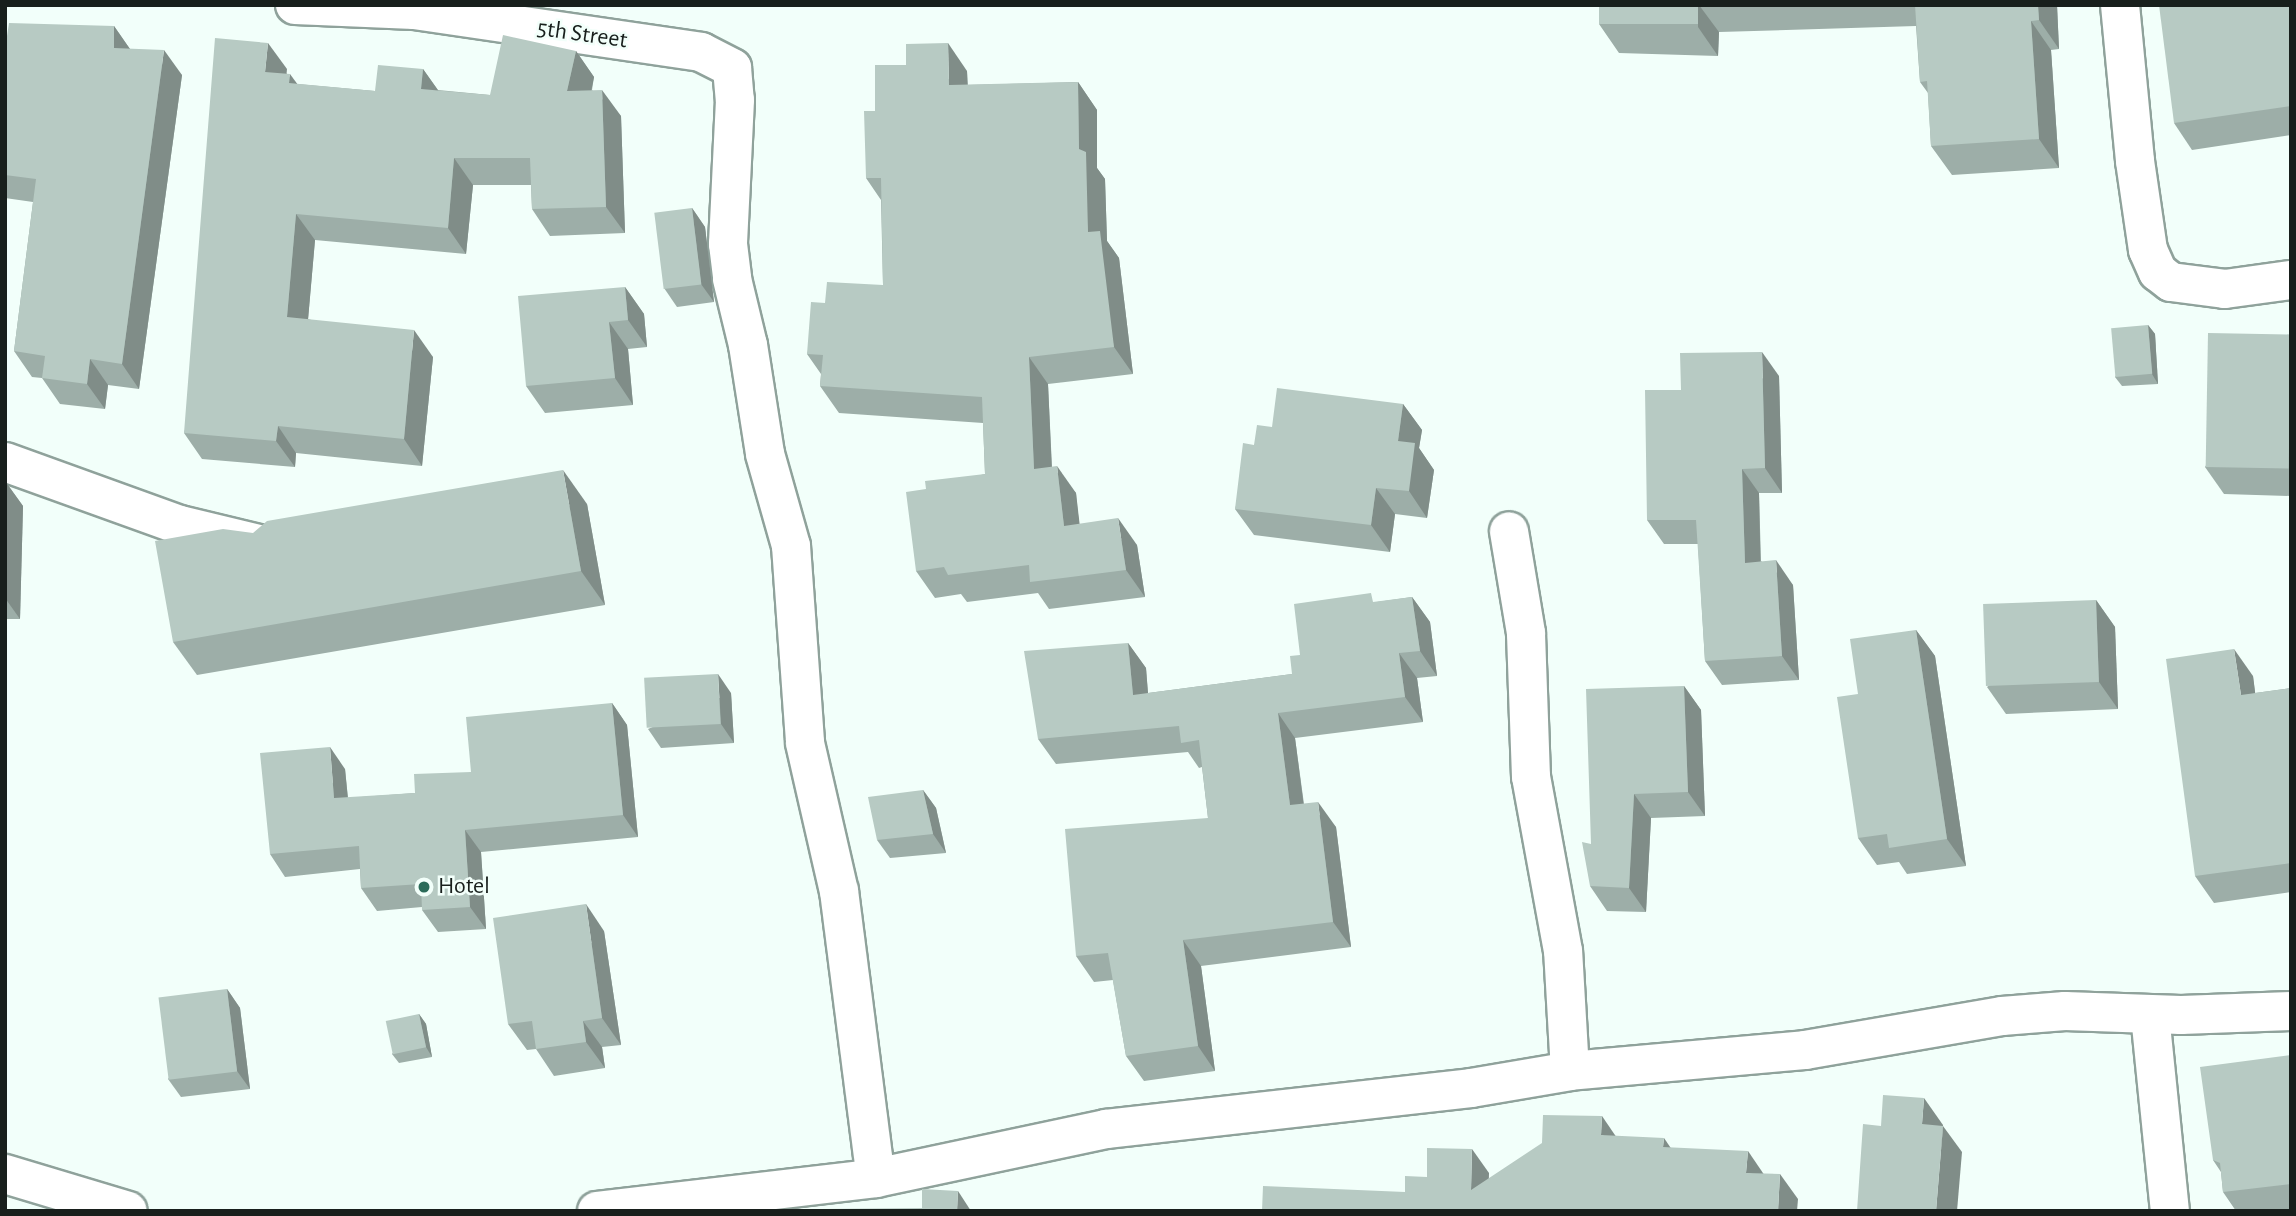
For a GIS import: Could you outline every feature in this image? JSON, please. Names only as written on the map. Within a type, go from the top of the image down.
[{"type":"street","name":"5th Street","points":[[295,5],[414,10],[701,52],[732,68],[735,100],[728,244],[732,279],[748,345],[765,454],[791,546],[805,743],[839,891],[876,1178]]},
{"type":"street","points":[[2120,5],[2134,161],[2148,250],[2158,272],[2171,282],[2225,289],[2291,280]]},
{"type":"street","points":[[5,462],[180,525],[271,546]]},
{"type":"street","points":[[1509,531],[1526,633],[1531,777],[1563,951],[1570,1071]]},
{"type":"street","points":[[597,1211],[876,1178],[1106,1129],[1471,1088],[1570,1071],[1805,1050],[2002,1016],[2107,1010],[2150,1015],[2291,1011]]},
{"type":"street","points":[[2150,1015],[2170,1211]]},
{"type":"street","points":[[5,1174],[128,1211]]},
{"type":"building","points":[[1599,5],[1698,5],[1698,24],[1599,24]]},
{"type":"building","points":[[1915,5],[2038,5],[2039,20],[2031,21],[2039,139],[1931,146],[1927,81],[1920,82]]},
{"type":"building","points":[[2159,5],[2291,5],[2291,106],[2174,123]]},
{"type":"building","points":[[9,23],[114,26],[114,48],[164,50],[122,364],[90,359],[87,384],[42,378],[45,356],[14,351],[36,179],[5,175],[5,49]]},
{"type":"building","points":[[503,35],[576,51],[567,91],[602,90],[606,207],[532,209],[530,158],[454,158],[448,228],[296,214],[287,317],[414,330],[404,439],[278,426],[276,441],[184,433],[215,38],[268,43],[265,72],[290,74],[289,83],[375,91],[378,65],[423,69],[421,89],[490,95]]},
{"type":"building","points":[[948,43],[949,85],[1078,82],[1079,149],[1086,152],[1088,232],[1100,231],[1114,347],[1029,357],[1034,469],[1057,466],[1064,526],[1118,518],[1126,570],[1030,582],[1029,565],[948,575],[944,567],[916,571],[906,492],[926,489],[925,481],[985,474],[982,397],[820,386],[823,355],[807,354],[811,302],[825,303],[827,282],[883,285],[881,178],[866,178],[864,111],[875,111],[875,65],[906,65],[906,44]]},
{"type":"building","points":[[692,208],[701,284],[664,289],[654,213]]},
{"type":"building","points":[[625,287],[628,320],[609,322],[615,378],[526,386],[518,296]]},
{"type":"building","points":[[2148,325],[2152,374],[2115,377],[2111,328]]},
{"type":"building","points":[[2208,333],[2291,334],[2289,468],[2206,467]]},
{"type":"building","points":[[1762,352],[1765,468],[1742,469],[1745,563],[1776,560],[1782,656],[1705,661],[1696,520],[1647,520],[1645,390],[1681,390],[1680,353]]},
{"type":"building","points":[[1277,388],[1403,404],[1398,441],[1415,443],[1409,491],[1376,488],[1371,525],[1235,509],[1243,443],[1254,445],[1257,425],[1272,427]]},
{"type":"building","points":[[563,470],[581,571],[173,642],[155,541],[223,529],[253,533],[267,521]]},
{"type":"building","points":[[1371,593],[1373,602],[1412,597],[1420,651],[1399,653],[1405,697],[1278,713],[1290,805],[1318,802],[1333,922],[1183,940],[1198,1046],[1126,1056],[1108,953],[1076,956],[1065,829],[1208,818],[1199,740],[1181,743],[1179,726],[1038,739],[1024,651],[1128,643],[1133,695],[1292,674],[1290,656],[1300,655],[1294,604]]},
{"type":"building","points":[[2096,600],[2099,682],[1986,686],[1983,604]]},
{"type":"building","points":[[1916,630],[1947,839],[1889,848],[1887,834],[1858,838],[1837,697],[1858,694],[1850,639]]},
{"type":"building","points":[[2234,649],[2241,695],[2291,688],[2291,863],[2195,876],[2166,659]]},
{"type":"building","points":[[718,674],[721,724],[647,728],[644,678]]},
{"type":"building","points":[[1684,686],[1688,792],[1634,794],[1629,888],[1590,886],[1582,842],[1591,844],[1586,689]]},
{"type":"building","points":[[612,703],[623,815],[465,830],[470,907],[422,910],[421,884],[361,888],[359,846],[270,854],[260,753],[330,747],[334,798],[415,793],[414,774],[471,772],[466,717]]},
{"type":"building","points":[[923,790],[933,834],[877,840],[868,797]]},
{"type":"building","points":[[586,904],[602,1018],[583,1021],[586,1042],[536,1049],[532,1021],[508,1024],[493,918]]},
{"type":"building","points":[[227,989],[237,1071],[169,1080],[159,997]]},
{"type":"building","points":[[419,1014],[426,1047],[393,1054],[386,1021]]},
{"type":"building","points":[[2291,1055],[2291,1184],[2223,1192],[2220,1163],[2213,1160],[2200,1067]]},
{"type":"building","points":[[1883,1095],[1924,1098],[1922,1124],[1943,1126],[1936,1211],[1857,1211],[1863,1124],[1881,1126]]},
{"type":"building","points":[[1543,1115],[1602,1116],[1601,1135],[1664,1138],[1663,1147],[1748,1151],[1746,1173],[1780,1174],[1778,1211],[1262,1211],[1263,1186],[1405,1192],[1405,1176],[1427,1177],[1427,1148],[1472,1149],[1471,1190],[1542,1143]]},
{"type":"building","points":[[922,1189],[958,1191],[957,1211],[810,1211],[922,1208]]},
{"type":"place","name":"Hotel","points":[[424,887]]}]
